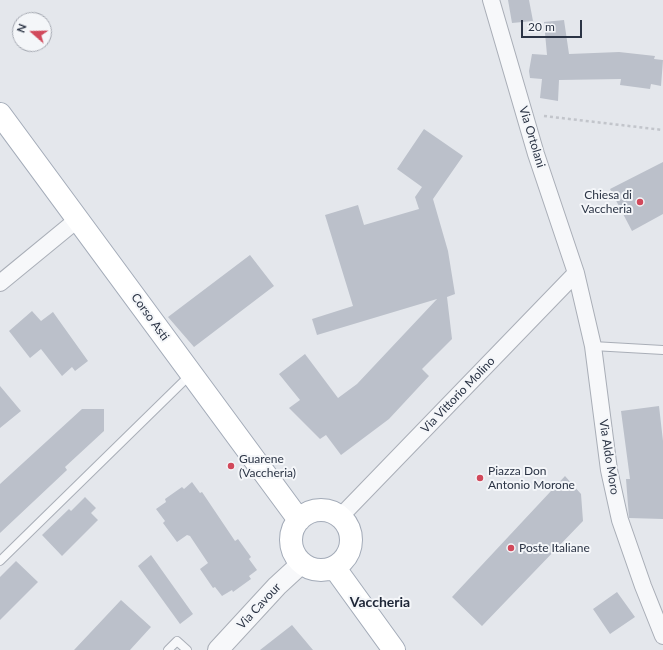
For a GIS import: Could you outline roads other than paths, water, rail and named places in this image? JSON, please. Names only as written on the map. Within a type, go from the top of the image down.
[{"type":"main road","name":"Corso Asti","points":[[0,114],[299,520]]},
{"type":"main road","points":[[324,510],[340,517],[350,534],[351,544],[348,553],[342,561],[334,567],[317,570],[302,563],[295,556],[291,537],[299,520],[306,514],[324,510]]},
{"type":"main road","points":[[334,567],[394,650]]},
{"type":"street","name":"Via Ortolani","points":[[492,0],[524,114],[576,273]]},
{"type":"street","points":[[0,283],[78,219]]},
{"type":"street","name":"Via Aldo Moro","points":[[576,273],[593,346],[609,470],[620,520],[643,586],[663,636]]},
{"type":"street","name":"Via Vittorio Molino","points":[[340,517],[576,273]]},
{"type":"street","name":"Via Cavour","points":[[218,650],[277,586],[302,563]]},
{"type":"lane","points":[[593,346],[663,350]]},
{"type":"lane","points":[[0,561],[191,373]]},
{"type":"lane","points":[[168,650],[177,641],[187,650]]},
{"type":"place","name":"Chiesa di Vaccheria","points":[[640,202]]},
{"type":"place","name":"Guarene (Vaccheria)","points":[[231,466]]},
{"type":"place","name":"Piazza Don Antonio Morone","points":[[480,478]]},
{"type":"place","name":"Poste Italiane","points":[[511,548]]},
{"type":"district","name":"Vaccheria","points":[[380,602]]}]
